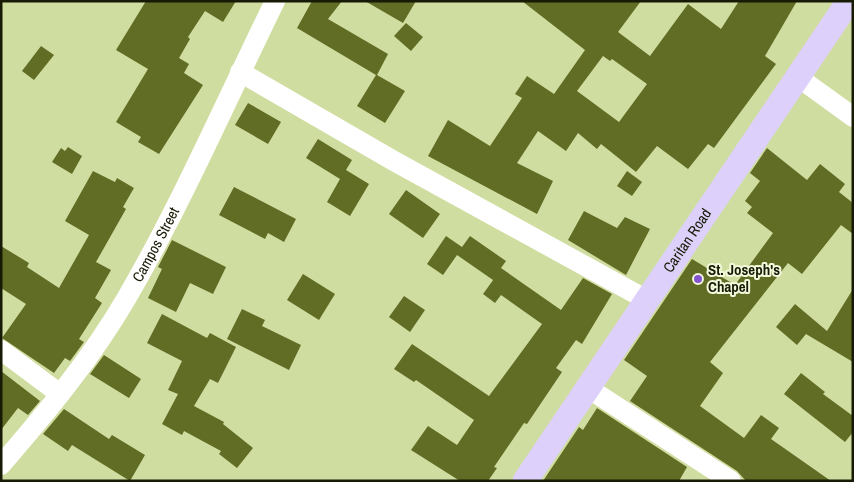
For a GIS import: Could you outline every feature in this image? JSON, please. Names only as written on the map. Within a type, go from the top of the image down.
[{"type":"main road","name":"Caritan Road","points":[[525,481],[798,77],[846,2]]},
{"type":"street","name":"Campos Street","points":[[1,465],[60,394],[93,350],[130,292],[170,219],[275,1]]},
{"type":"street","points":[[240,72],[394,162],[647,300]]},
{"type":"street","points":[[798,77],[853,117]]},
{"type":"street","points":[[1,350],[60,394]]},
{"type":"street","points":[[588,388],[731,481]]},
{"type":"building","points":[[146,1],[236,1],[223,22],[205,11],[188,37],[190,39],[179,58],[189,64],[184,73],[203,85],[159,154],[138,142],[141,137],[116,122],[148,69],[116,50]]},
{"type":"building","points":[[312,1],[342,1],[328,19],[388,54],[377,75],[405,91],[385,123],[357,106],[376,75],[297,28]]},
{"type":"building","points":[[365,1],[416,1],[403,23]]},
{"type":"building","points":[[522,1],[641,1],[618,32],[650,56],[688,4],[721,29],[739,1],[797,1],[765,56],[776,64],[714,148],[708,144],[688,169],[657,146],[636,172],[601,144],[597,149],[578,133],[566,151],[538,131],[517,163],[553,181],[537,214],[428,156],[448,120],[490,146],[522,98],[515,94],[527,76],[554,94],[585,50]],"holes":[[[603,56],[610,61],[612,59],[647,84],[619,122],[577,91]]]},
{"type":"building","points":[[406,23],[423,37],[411,51],[394,36]]},
{"type":"building","points":[[41,46],[54,55],[34,80],[22,71]]},
{"type":"building","points":[[248,103],[281,122],[268,144],[235,125]]},
{"type":"building","points":[[318,139],[352,160],[346,170],[369,184],[350,216],[327,202],[340,179],[306,158]]},
{"type":"building","points":[[68,147],[82,156],[72,174],[52,162],[61,148],[65,151]]},
{"type":"building","points":[[767,148],[807,180],[820,164],[845,184],[839,192],[853,203],[853,234],[841,225],[802,274],[788,263],[710,362],[723,373],[700,406],[744,438],[761,415],[779,428],[771,439],[831,481],[746,481],[737,471],[630,401],[647,376],[624,360],[692,259],[735,285],[773,233],[747,213],[752,207],[745,201],[760,181],[750,173]]},
{"type":"building","points":[[93,171],[115,182],[117,178],[134,188],[123,207],[126,209],[96,262],[111,270],[95,298],[102,303],[79,339],[84,342],[70,361],[65,358],[54,373],[2,338],[26,304],[1,288],[1,246],[29,263],[27,267],[59,288],[89,235],[65,221]]},
{"type":"building","points":[[627,171],[642,182],[632,196],[617,186]]},
{"type":"building","points":[[234,187],[296,219],[284,242],[268,233],[265,239],[219,215]]},
{"type":"building","points":[[406,190],[440,214],[423,238],[389,214]]},
{"type":"building","points":[[584,211],[617,228],[625,217],[650,229],[626,275],[568,240]]},
{"type":"building","points":[[446,236],[462,247],[470,236],[506,261],[501,268],[561,310],[583,278],[612,294],[582,344],[576,340],[556,368],[562,372],[527,424],[524,423],[494,467],[497,468],[488,481],[460,481],[411,450],[428,426],[457,445],[474,420],[416,380],[414,382],[394,369],[412,344],[489,396],[542,324],[501,295],[495,303],[483,294],[496,276],[493,280],[457,255],[443,275],[427,264]]},
{"type":"building","points":[[172,240],[226,267],[213,294],[190,283],[176,312],[148,298],[162,269],[158,267]]},
{"type":"building","points":[[303,274],[335,294],[319,320],[287,300]]},
{"type":"building","points":[[853,289],[853,362],[806,334],[797,345],[776,327],[795,304],[827,331]]},
{"type":"building","points":[[404,296],[425,310],[410,332],[389,317]]},
{"type":"building","points":[[242,309],[265,320],[262,326],[301,345],[289,370],[227,339]]},
{"type":"building","points":[[162,314],[207,338],[210,333],[236,347],[218,383],[210,379],[194,406],[224,422],[223,424],[253,448],[237,468],[219,454],[221,451],[184,431],[182,435],[162,424],[178,394],[168,390],[182,361],[147,343]]},
{"type":"building","points":[[104,355],[141,379],[129,398],[90,374]]},
{"type":"building","points":[[1,371],[40,401],[28,415],[18,408],[1,430]]},
{"type":"building","points":[[801,373],[825,392],[823,394],[853,416],[853,432],[845,442],[784,394]]},
{"type":"building","points":[[597,408],[687,467],[679,481],[543,481],[579,427],[583,430]]},
{"type":"building","points":[[64,409],[109,439],[112,435],[145,455],[130,481],[72,445],[68,451],[43,434]]},
{"type":"place","name":"St. Joseph's Chapel","points":[[698,279]]}]
